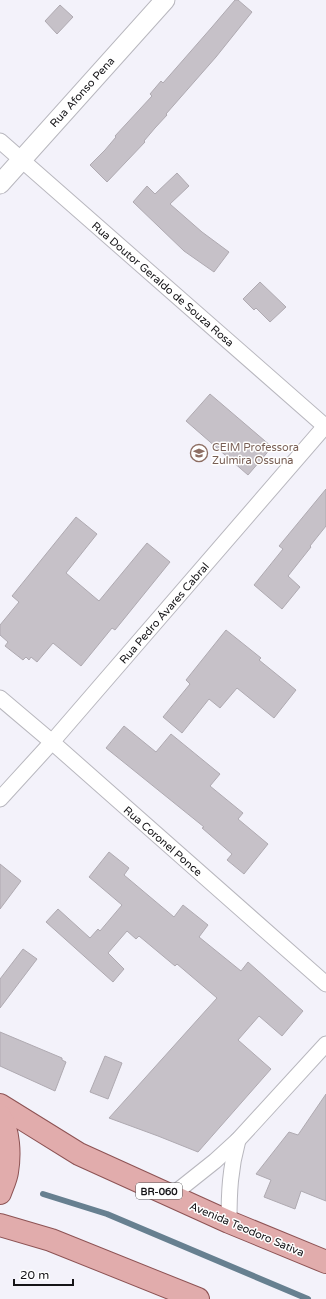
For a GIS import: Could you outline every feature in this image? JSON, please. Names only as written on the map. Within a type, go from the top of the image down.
[{"type":"main road","name":"Avenida Teodoro Sativa","points":[[0,1105],[79,1154],[229,1222],[326,1262]]},
{"type":"main road","points":[[0,1116],[4,1122],[9,1148],[7,1173],[0,1193]]},
{"type":"main road","points":[[0,1225],[51,1240],[198,1299]]},
{"type":"street","name":"Rua Afonso Pena","points":[[0,184],[165,0]]},
{"type":"street","name":"Rua Doutor Geraldo de Souza Rosa","points":[[0,141],[326,426]]},
{"type":"street","name":"Rua Pedro Ávares Cabral","points":[[0,799],[52,742],[326,426]]},
{"type":"street","name":"Rua Coronel Ponce","points":[[0,698],[52,742],[326,984]]},
{"type":"street","points":[[171,1196],[215,1161],[238,1140],[326,1044]]},
{"type":"street","points":[[229,1222],[229,1184],[233,1157],[238,1140]]},
{"type":"building","points":[[235,0],[238,0],[252,12],[216,57],[166,114],[167,115],[144,141],[145,142],[107,182],[90,165],[152,96],[150,94],[161,81],[163,83]]},
{"type":"building","points":[[60,5],[73,17],[57,34],[45,21]]},
{"type":"building","points":[[177,173],[189,186],[170,204],[202,232],[229,252],[214,272],[184,251],[133,202],[147,186],[155,194]]},
{"type":"building","points":[[260,282],[286,307],[270,322],[256,308],[254,310],[243,299]]},
{"type":"building","points":[[210,394],[272,447],[248,475],[186,421]]},
{"type":"building","points":[[326,489],[326,526],[288,576],[300,587],[282,609],[254,585],[283,549],[279,546]]},
{"type":"building","points":[[76,517],[97,534],[66,573],[99,601],[147,543],[170,562],[115,630],[112,628],[81,666],[53,643],[37,662],[31,657],[29,660],[26,657],[23,660],[5,646],[8,642],[0,635],[0,625],[19,602],[12,596]]},
{"type":"building","points":[[226,630],[261,658],[259,660],[296,690],[274,718],[237,688],[220,708],[209,699],[182,733],[163,717],[190,684],[186,680]]},
{"type":"building","points":[[124,726],[156,752],[171,734],[220,774],[210,786],[243,813],[238,819],[268,844],[244,874],[227,860],[232,854],[202,828],[204,827],[106,748]]},
{"type":"building","points":[[109,852],[129,868],[124,875],[174,917],[183,905],[208,925],[199,937],[241,971],[248,962],[303,1011],[282,1036],[259,1016],[238,1040],[271,1069],[198,1152],[109,1118],[217,998],[177,964],[175,966],[139,936],[136,939],[127,931],[108,953],[124,969],[113,982],[46,922],[58,909],[90,938],[98,929],[100,931],[122,905],[89,877]]},
{"type":"building","points":[[0,864],[21,881],[0,909]]},
{"type":"building","points":[[23,949],[37,959],[0,1008],[0,979]]},
{"type":"building","points":[[0,1032],[62,1058],[62,1060],[66,1062],[55,1091],[0,1066]]},
{"type":"building","points":[[105,1056],[122,1063],[108,1099],[90,1092]]},
{"type":"building","points":[[326,1094],[326,1201],[301,1191],[295,1209],[264,1197],[271,1180],[256,1174],[289,1132],[298,1135]]},
{"type":"waterway","points":[[43,1194],[107,1214],[308,1299]]},
{"type":"place","name":"CEIM Professora Zulmira Ossuna","points":[[199,453]]}]
